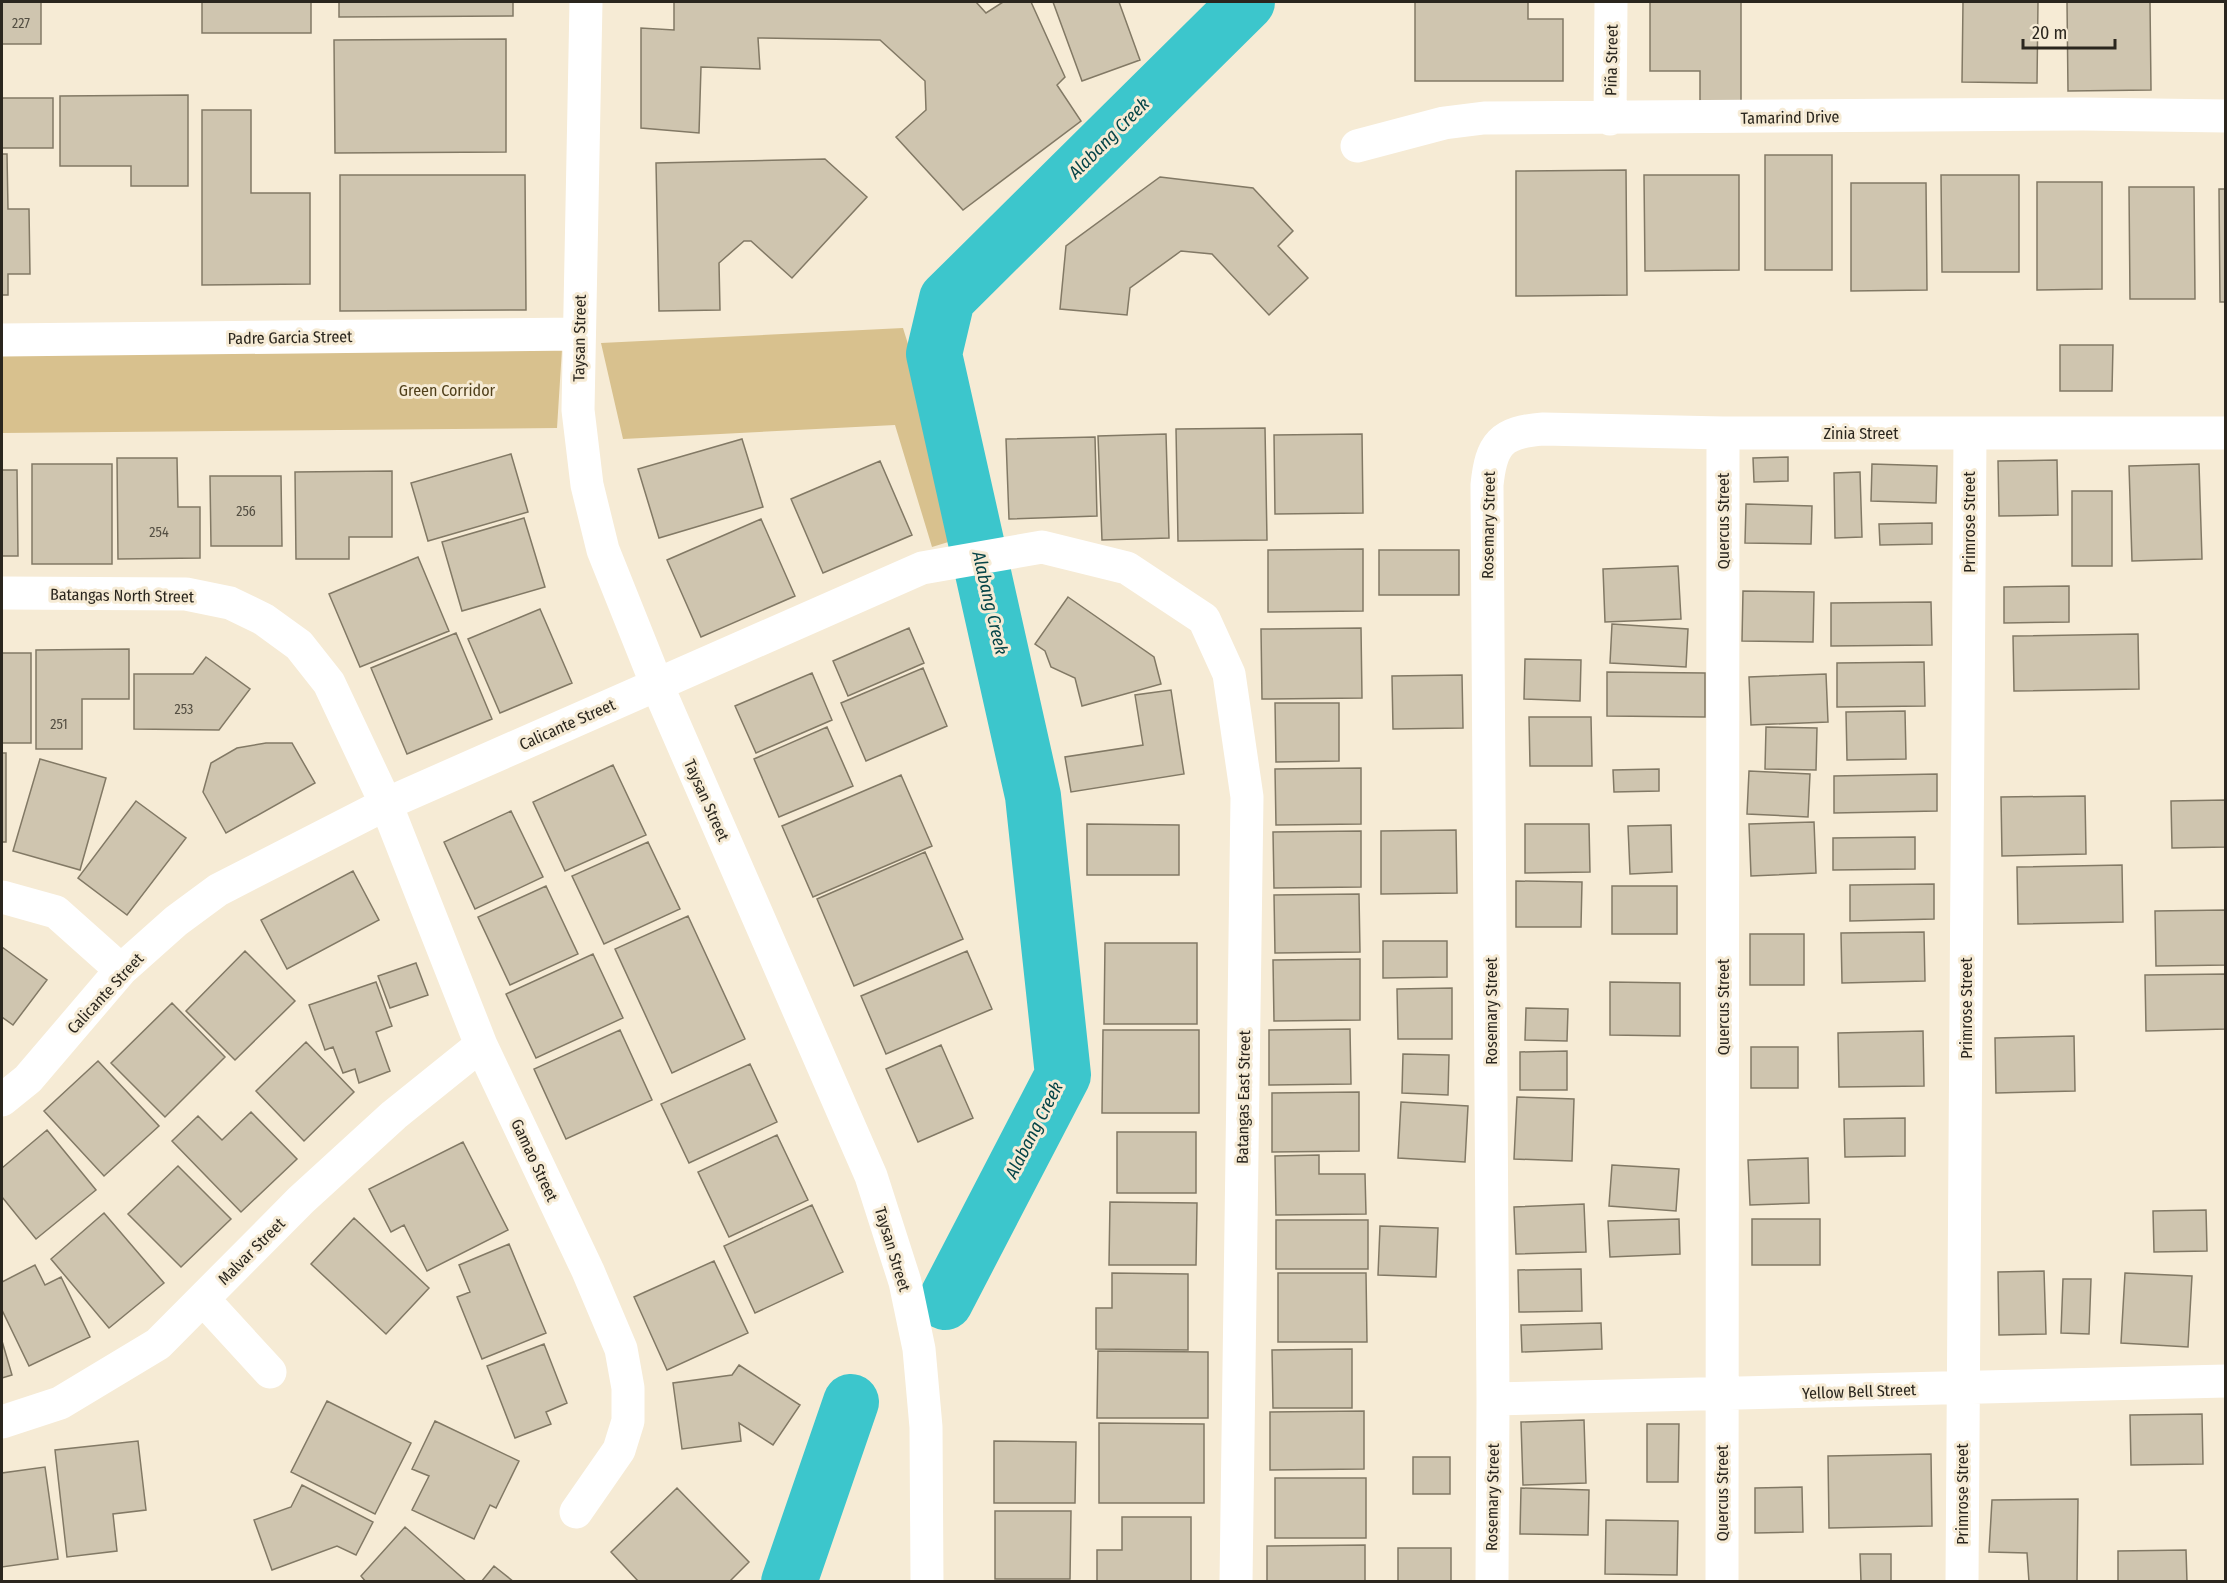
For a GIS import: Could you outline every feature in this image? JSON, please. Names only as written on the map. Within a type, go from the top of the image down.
[{"type":"street","name":"Taysan Street","points":[[586,2],[578,410],[587,485],[603,550],[657,685],[871,1176],[905,1282],[919,1349],[926,1427],[927,1581]]},
{"type":"street","name":"Piña Street","points":[[1610,119],[1611,2]]},
{"type":"street","name":"Tamarind Drive","points":[[1357,146],[1414,129],[1474,119],[2083,114],[2226,116]]},
{"type":"street","name":"Padre Garcia Street","points":[[2,340],[578,334]]},
{"type":"street","name":"Zinia Street","points":[[1499,443],[1518,431],[1543,429],[1723,433],[2226,433]]},
{"type":"street","name":"Quercus Street","points":[[1722,1581],[1723,433]]},
{"type":"street","name":"Primrose Street","points":[[1962,1581],[1970,434]]},
{"type":"street","name":"Rosemary Street","points":[[1491,1581],[1493,1399],[1487,485],[1489,462],[1499,443]]},
{"type":"street","name":"Calicante Street","points":[[2,1100],[28,1079],[121,970],[176,921],[218,890],[386,804],[922,568],[1042,547],[1127,568],[1204,619]]},
{"type":"street","name":"Batangas North Street","points":[[2,593],[186,594],[230,603],[263,619],[299,645],[329,682],[386,804]]},
{"type":"street","name":"Batangas East Street","points":[[1204,619],[1229,674],[1247,797],[1236,1581]]},
{"type":"street","name":"Gamao Street","points":[[386,804],[481,1045],[588,1271],[621,1349],[628,1388],[628,1421],[619,1450],[576,1512]]},
{"type":"street","points":[[2,897],[56,912],[121,970]]},
{"type":"street","name":"Malvar Street","points":[[2,1422],[60,1403],[158,1344],[301,1200],[369,1138],[481,1045]]},
{"type":"street","points":[[203,1299],[270,1372]]},
{"type":"street","name":"Yellow Bell Street","points":[[1493,1399],[2226,1381]]},
{"type":"green space","points":[[903,328],[968,536],[932,547],[895,425],[623,439],[601,343]]},
{"type":"green space","name":"Green Corridor","points":[[562,349],[557,428],[2,433],[2,354]]},
{"type":"building","points":[[2,2],[41,2],[41,44],[2,44]]},
{"type":"building","points":[[202,2],[311,2],[311,33],[202,33]]},
{"type":"building","points":[[339,2],[513,2],[513,16],[339,17]]},
{"type":"building","points":[[674,2],[976,2],[986,13],[1003,2],[1031,2],[1065,77],[1057,85],[1081,121],[963,210],[896,137],[926,110],[925,81],[880,40],[758,38],[760,69],[701,67],[699,133],[641,128],[641,28],[674,30]]},
{"type":"building","points":[[1053,2],[1119,2],[1140,60],[1082,81]]},
{"type":"building","points":[[1415,2],[1528,2],[1528,19],[1563,19],[1563,81],[1415,81]]},
{"type":"building","points":[[1650,2],[1741,2],[1741,102],[1700,102],[1700,71],[1650,71]]},
{"type":"building","points":[[1963,2],[2038,2],[2037,83],[1962,82]]},
{"type":"building","points":[[2067,2],[2150,2],[2151,90],[2068,91]]},
{"type":"building","points":[[506,39],[506,152],[335,153],[334,40]]},
{"type":"building","points":[[188,95],[188,186],[131,186],[131,166],[60,166],[60,96]]},
{"type":"building","points":[[2,98],[53,98],[53,148],[2,148]]},
{"type":"building","points":[[202,110],[251,110],[251,193],[310,193],[310,284],[202,285]]},
{"type":"building","points":[[2,154],[7,154],[8,209],[29,209],[30,274],[8,274],[8,295],[2,295]]},
{"type":"building","points":[[1765,155],[1832,155],[1832,270],[1765,270]]},
{"type":"building","points":[[825,159],[867,197],[792,278],[751,241],[744,241],[719,263],[720,310],[659,311],[656,163]]},
{"type":"building","points":[[1626,170],[1627,295],[1516,296],[1516,171]]},
{"type":"building","points":[[340,175],[525,175],[526,310],[340,311]]},
{"type":"building","points":[[1644,175],[1739,175],[1739,270],[1645,271]]},
{"type":"building","points":[[1941,175],[2019,175],[2019,272],[1942,272]]},
{"type":"building","points":[[1160,177],[1253,188],[1293,231],[1278,246],[1308,278],[1269,315],[1212,254],[1181,251],[1130,288],[1127,315],[1060,309],[1066,246]]},
{"type":"building","points":[[2037,182],[2102,182],[2102,289],[2037,290]]},
{"type":"building","points":[[1851,183],[1926,183],[1927,290],[1851,291]]},
{"type":"building","points":[[2129,187],[2194,187],[2195,299],[2130,299]]},
{"type":"building","points":[[2219,189],[2226,189],[2226,302],[2220,302]]},
{"type":"building","points":[[2060,345],[2113,345],[2112,391],[2060,391]]},
{"type":"building","points":[[1265,428],[1267,540],[1178,541],[1176,429]]},
{"type":"building","points":[[1166,434],[1169,538],[1102,540],[1098,436]]},
{"type":"building","points":[[1362,434],[1363,513],[1275,514],[1274,435]]},
{"type":"building","points":[[1095,437],[1097,516],[1009,519],[1006,439]]},
{"type":"building","points":[[742,439],[763,507],[659,538],[638,469]]},
{"type":"building","points":[[511,454],[528,512],[428,541],[411,483]]},
{"type":"building","points":[[1788,457],[1788,481],[1754,482],[1753,458]]},
{"type":"building","points":[[117,458],[177,458],[178,507],[200,507],[200,558],[118,559]]},
{"type":"building","points":[[2057,460],[2058,515],[1999,516],[1998,461]]},
{"type":"building","points":[[880,461],[912,535],[823,573],[791,499]]},
{"type":"building","points":[[32,464],[112,464],[112,564],[32,564]]},
{"type":"building","points":[[1872,464],[1937,466],[1936,503],[1871,501]]},
{"type":"building","points":[[2199,464],[2202,559],[2132,561],[2129,466]]},
{"type":"building","points":[[2,470],[17,470],[18,556],[2,556]]},
{"type":"building","points":[[392,471],[392,537],[349,537],[349,559],[296,559],[295,472]]},
{"type":"building","points":[[1860,472],[1862,537],[1835,538],[1834,473]]},
{"type":"building","points":[[210,476],[281,476],[282,546],[211,546]]},
{"type":"building","points":[[2072,491],[2112,491],[2112,566],[2072,566]]},
{"type":"building","points":[[1746,504],[1812,506],[1811,544],[1745,543]]},
{"type":"building","points":[[524,518],[545,587],[462,611],[442,542]]},
{"type":"building","points":[[761,519],[795,596],[701,637],[667,560]]},
{"type":"building","points":[[1932,523],[1932,544],[1880,545],[1879,524]]},
{"type":"building","points":[[1363,549],[1363,611],[1268,612],[1268,550]]},
{"type":"building","points":[[1379,550],[1459,550],[1459,595],[1379,595]]},
{"type":"building","points":[[418,557],[449,631],[360,667],[329,594]]},
{"type":"building","points":[[1678,566],[1681,619],[1605,622],[1603,569]]},
{"type":"building","points":[[2069,586],[2069,622],[2004,623],[2004,587]]},
{"type":"building","points":[[1743,591],[1814,592],[1813,642],[1742,641]]},
{"type":"building","points":[[1068,597],[1154,657],[1161,684],[1082,706],[1075,678],[1051,667],[1045,651],[1035,644]]},
{"type":"building","points":[[1931,602],[1932,645],[1831,646],[1831,603]]},
{"type":"building","points":[[540,609],[572,683],[500,713],[468,639]]},
{"type":"building","points":[[1612,624],[1688,629],[1686,667],[1610,663]]},
{"type":"building","points":[[909,628],[924,663],[848,696],[833,661]]},
{"type":"building","points":[[1361,628],[1362,698],[1262,699],[1261,629]]},
{"type":"building","points":[[456,633],[492,719],[407,754],[371,668]]},
{"type":"building","points":[[2138,634],[2139,689],[2014,691],[2013,636]]},
{"type":"building","points":[[129,649],[129,699],[82,699],[82,749],[36,749],[36,650]]},
{"type":"building","points":[[2,653],[31,653],[31,743],[2,743]]},
{"type":"building","points":[[206,657],[250,689],[219,730],[134,729],[134,674],[193,674]]},
{"type":"building","points":[[1525,659],[1581,660],[1580,701],[1524,699]]},
{"type":"building","points":[[1924,662],[1925,706],[1837,707],[1837,663]]},
{"type":"building","points":[[923,668],[947,726],[866,761],[841,703]]},
{"type":"building","points":[[1607,672],[1705,673],[1705,717],[1607,716]]},
{"type":"building","points":[[812,673],[832,720],[756,753],[735,706]]},
{"type":"building","points":[[1826,674],[1828,722],[1751,725],[1749,677]]},
{"type":"building","points":[[1462,675],[1463,728],[1393,729],[1392,676]]},
{"type":"building","points":[[1171,690],[1184,774],[1071,792],[1065,757],[1143,745],[1135,695]]},
{"type":"building","points":[[1275,703],[1339,703],[1339,761],[1276,762]]},
{"type":"building","points":[[1905,711],[1906,759],[1847,760],[1846,712]]},
{"type":"building","points":[[1529,717],[1591,717],[1592,766],[1530,766]]},
{"type":"building","points":[[827,727],[853,786],[779,817],[754,759]]},
{"type":"building","points":[[1766,727],[1817,728],[1816,770],[1765,769]]},
{"type":"building","points":[[266,743],[292,743],[315,783],[226,833],[203,792],[211,763],[237,748]]},
{"type":"building","points":[[2,753],[6,753],[6,842],[2,842]]},
{"type":"building","points":[[40,759],[106,778],[80,870],[13,851]]},
{"type":"building","points":[[613,765],[646,835],[565,871],[533,802]]},
{"type":"building","points":[[1361,768],[1361,824],[1276,825],[1275,769]]},
{"type":"building","points":[[1659,769],[1659,791],[1614,792],[1613,770]]},
{"type":"building","points":[[1749,771],[1810,774],[1808,817],[1747,814]]},
{"type":"building","points":[[1937,774],[1937,811],[1834,813],[1834,776]]},
{"type":"building","points":[[901,775],[932,846],[813,897],[782,826]]},
{"type":"building","points":[[2085,796],[2086,854],[2002,856],[2001,797]]},
{"type":"building","points":[[2226,800],[2226,847],[2172,848],[2171,801]]},
{"type":"building","points":[[136,801],[186,838],[127,915],[78,878]]},
{"type":"building","points":[[511,811],[543,877],[475,909],[444,842]]},
{"type":"building","points":[[1814,822],[1816,873],[1751,876],[1749,824]]},
{"type":"building","points":[[1087,824],[1179,825],[1179,875],[1087,875]]},
{"type":"building","points":[[1525,824],[1589,824],[1590,872],[1525,873]]},
{"type":"building","points":[[1671,825],[1672,872],[1630,874],[1628,826]]},
{"type":"building","points":[[1456,830],[1457,893],[1381,894],[1381,831]]},
{"type":"building","points":[[1361,831],[1361,887],[1274,888],[1273,832]]},
{"type":"building","points":[[1915,837],[1915,869],[1833,870],[1833,838]]},
{"type":"building","points":[[648,842],[680,909],[604,944],[572,876]]},
{"type":"building","points":[[925,852],[963,939],[854,986],[817,899]]},
{"type":"building","points":[[2122,865],[2123,922],[2018,924],[2017,867]]},
{"type":"building","points":[[353,871],[379,920],[287,969],[261,920]]},
{"type":"building","points":[[1516,881],[1582,882],[1581,927],[1516,927]]},
{"type":"building","points":[[1934,884],[1934,919],[1850,921],[1850,885]]},
{"type":"building","points":[[546,886],[578,954],[510,985],[478,917]]},
{"type":"building","points":[[1612,886],[1677,886],[1677,934],[1612,934]]},
{"type":"building","points":[[1359,894],[1360,952],[1275,953],[1274,895]]},
{"type":"building","points":[[2226,910],[2226,965],[2156,966],[2155,911]]},
{"type":"building","points":[[688,916],[745,1039],[672,1073],[615,949]]},
{"type":"building","points":[[1924,932],[1925,981],[1842,983],[1841,933]]},
{"type":"building","points":[[1750,934],[1804,934],[1804,985],[1750,985]]},
{"type":"building","points":[[1383,941],[1447,941],[1447,977],[1383,978]]},
{"type":"building","points":[[1105,943],[1197,943],[1197,1024],[1104,1024]]},
{"type":"building","points":[[2,947],[47,980],[13,1025],[2,1017]]},
{"type":"building","points":[[245,951],[295,1001],[235,1060],[186,1011]]},
{"type":"building","points":[[967,951],[992,1009],[886,1054],[861,996]]},
{"type":"building","points":[[593,954],[623,1018],[536,1058],[506,994]]},
{"type":"building","points":[[1360,959],[1360,1020],[1274,1021],[1273,960]]},
{"type":"building","points":[[416,963],[428,995],[390,1008],[378,976]]},
{"type":"building","points":[[2226,974],[2226,1029],[2146,1031],[2145,975]]},
{"type":"building","points":[[376,982],[392,1026],[376,1032],[390,1071],[359,1083],[355,1069],[343,1073],[333,1047],[325,1050],[309,1005]]},
{"type":"building","points":[[1610,982],[1680,983],[1680,1036],[1610,1035]]},
{"type":"building","points":[[1452,988],[1452,1039],[1398,1039],[1397,989]]},
{"type":"building","points":[[172,1003],[225,1057],[165,1117],[111,1063]]},
{"type":"building","points":[[1526,1008],[1568,1009],[1567,1041],[1525,1040]]},
{"type":"building","points":[[1350,1029],[1351,1084],[1269,1085],[1269,1030]]},
{"type":"building","points":[[620,1030],[652,1100],[566,1139],[534,1069]]},
{"type":"building","points":[[1103,1030],[1199,1030],[1199,1113],[1102,1113]]},
{"type":"building","points":[[1923,1031],[1924,1086],[1839,1087],[1838,1033]]},
{"type":"building","points":[[2074,1036],[2075,1091],[1996,1093],[1995,1038]]},
{"type":"building","points":[[306,1042],[354,1092],[304,1141],[256,1091]]},
{"type":"building","points":[[941,1045],[973,1118],[918,1142],[886,1069]]},
{"type":"building","points":[[1751,1047],[1798,1047],[1798,1088],[1751,1088]]},
{"type":"building","points":[[1567,1051],[1567,1090],[1520,1090],[1520,1052]]},
{"type":"building","points":[[1403,1054],[1449,1055],[1448,1095],[1402,1093]]},
{"type":"building","points":[[98,1061],[159,1126],[104,1176],[44,1111]]},
{"type":"building","points":[[750,1064],[777,1122],[689,1163],[661,1104]]},
{"type":"building","points":[[1359,1092],[1359,1151],[1272,1152],[1272,1093]]},
{"type":"building","points":[[1517,1097],[1574,1099],[1572,1161],[1514,1159]]},
{"type":"building","points":[[1401,1102],[1468,1106],[1465,1162],[1398,1158]]},
{"type":"building","points":[[251,1112],[297,1159],[241,1212],[172,1141],[198,1116],[222,1140]]},
{"type":"building","points":[[1905,1118],[1905,1156],[1845,1157],[1844,1119]]},
{"type":"building","points":[[47,1130],[96,1190],[36,1239],[2,1197],[2,1168]]},
{"type":"building","points":[[1117,1132],[1196,1132],[1196,1193],[1117,1193]]},
{"type":"building","points":[[777,1135],[808,1200],[729,1237],[698,1172]]},
{"type":"building","points":[[463,1142],[508,1230],[427,1271],[404,1225],[391,1232],[369,1189]]},
{"type":"building","points":[[1319,1155],[1319,1174],[1365,1174],[1366,1214],[1276,1215],[1275,1156]]},
{"type":"building","points":[[1808,1158],[1809,1203],[1750,1205],[1748,1160]]},
{"type":"building","points":[[1612,1165],[1679,1169],[1676,1211],[1609,1206]]},
{"type":"building","points":[[178,1166],[231,1219],[181,1267],[128,1214]]},
{"type":"building","points":[[1110,1202],[1197,1203],[1196,1265],[1109,1265]]},
{"type":"building","points":[[1584,1204],[1586,1252],[1516,1254],[1514,1207]]},
{"type":"building","points":[[812,1205],[843,1272],[755,1313],[724,1246]]},
{"type":"building","points":[[2206,1210],[2207,1251],[2154,1252],[2153,1211]]},
{"type":"building","points":[[104,1213],[164,1283],[109,1328],[51,1259]]},
{"type":"building","points":[[354,1218],[429,1288],[386,1334],[311,1264]]},
{"type":"building","points":[[1679,1219],[1680,1254],[1610,1257],[1608,1221]]},
{"type":"building","points":[[1752,1219],[1820,1219],[1820,1265],[1752,1265]]},
{"type":"building","points":[[1276,1220],[1368,1220],[1368,1269],[1276,1269]]},
{"type":"building","points":[[1380,1226],[1438,1228],[1436,1277],[1378,1275]]},
{"type":"building","points":[[509,1244],[546,1333],[482,1359],[457,1297],[470,1292],[459,1265]]},
{"type":"building","points":[[714,1261],[748,1333],[667,1370],[634,1297]]},
{"type":"building","points":[[35,1265],[45,1285],[61,1277],[90,1337],[29,1366],[2,1310],[2,1282]]},
{"type":"building","points":[[1581,1269],[1582,1311],[1519,1312],[1518,1270]]},
{"type":"building","points":[[2044,1271],[2046,1334],[1999,1335],[1998,1272]]},
{"type":"building","points":[[1112,1273],[1188,1274],[1188,1350],[1096,1349],[1096,1308],[1112,1308]]},
{"type":"building","points":[[1278,1273],[1366,1273],[1367,1342],[1278,1342]]},
{"type":"building","points":[[2125,1273],[2192,1276],[2188,1347],[2121,1343]]},
{"type":"building","points":[[2063,1279],[2091,1279],[2089,1334],[2061,1333]]},
{"type":"building","points":[[1601,1323],[1602,1349],[1522,1352],[1521,1325]]},
{"type":"building","points":[[2,1341],[12,1375],[2,1378]]},
{"type":"building","points":[[544,1344],[567,1403],[546,1412],[551,1424],[515,1438],[487,1366]]},
{"type":"building","points":[[1352,1349],[1352,1408],[1273,1408],[1272,1350]]},
{"type":"building","points":[[1098,1351],[1208,1352],[1208,1418],[1097,1418]]},
{"type":"building","points":[[739,1365],[800,1405],[773,1445],[739,1423],[741,1441],[682,1449],[673,1383],[732,1375]]},
{"type":"building","points":[[327,1401],[411,1443],[375,1514],[291,1472]]},
{"type":"building","points":[[1364,1411],[1364,1469],[1270,1470],[1270,1412]]},
{"type":"building","points":[[2202,1414],[2203,1464],[2131,1465],[2130,1415]]},
{"type":"building","points":[[1584,1420],[1586,1483],[1523,1485],[1521,1422]]},
{"type":"building","points":[[435,1421],[519,1461],[496,1508],[490,1505],[474,1539],[412,1510],[429,1476],[412,1469]]},
{"type":"building","points":[[1099,1423],[1204,1424],[1204,1503],[1099,1503]]},
{"type":"building","points":[[1647,1424],[1679,1424],[1678,1482],[1647,1482]]},
{"type":"building","points":[[138,1441],[146,1510],[113,1514],[117,1551],[67,1557],[55,1450]]},
{"type":"building","points":[[994,1441],[1076,1442],[1075,1503],[994,1503]]},
{"type":"building","points":[[1931,1454],[1932,1526],[1829,1528],[1828,1456]]},
{"type":"building","points":[[1413,1457],[1450,1457],[1450,1494],[1413,1494]]},
{"type":"building","points":[[45,1467],[58,1559],[2,1567],[2,1473]]},
{"type":"building","points":[[1275,1478],[1366,1478],[1366,1538],[1275,1538]]},
{"type":"building","points":[[302,1485],[373,1522],[356,1555],[337,1546],[272,1570],[254,1520],[291,1507]]},
{"type":"building","points":[[1802,1487],[1803,1532],[1755,1533],[1755,1488]]},
{"type":"building","points":[[677,1488],[749,1562],[729,1582],[639,1582],[611,1552]]},
{"type":"building","points":[[1521,1488],[1589,1490],[1588,1535],[1520,1534]]},
{"type":"building","points":[[2078,1499],[2077,1582],[2029,1582],[2027,1553],[1989,1552],[1992,1500]]},
{"type":"building","points":[[995,1511],[1071,1511],[1070,1579],[995,1579]]},
{"type":"building","points":[[1122,1517],[1191,1517],[1191,1582],[1097,1582],[1097,1550],[1122,1550]]},
{"type":"building","points":[[1606,1520],[1678,1521],[1677,1575],[1605,1574]]},
{"type":"building","points":[[405,1527],[467,1582],[366,1582],[361,1576]]},
{"type":"building","points":[[1365,1545],[1365,1582],[1267,1582],[1267,1546]]},
{"type":"building","points":[[1398,1548],[1451,1548],[1451,1582],[1398,1582]]},
{"type":"building","points":[[2186,1550],[2187,1582],[2118,1582],[2118,1551]]},
{"type":"building","points":[[1860,1554],[1891,1554],[1891,1582],[1861,1582]]},
{"type":"building","points":[[494,1566],[514,1582],[481,1582]]},
{"type":"waterway","name":"Alabang Creek","points":[[945,1302],[1063,1075],[1033,796],[934,354],[947,299],[1247,2]]},
{"type":"waterway","name":"Alabang Creek","points":[[789,1582],[851,1402]]}]
